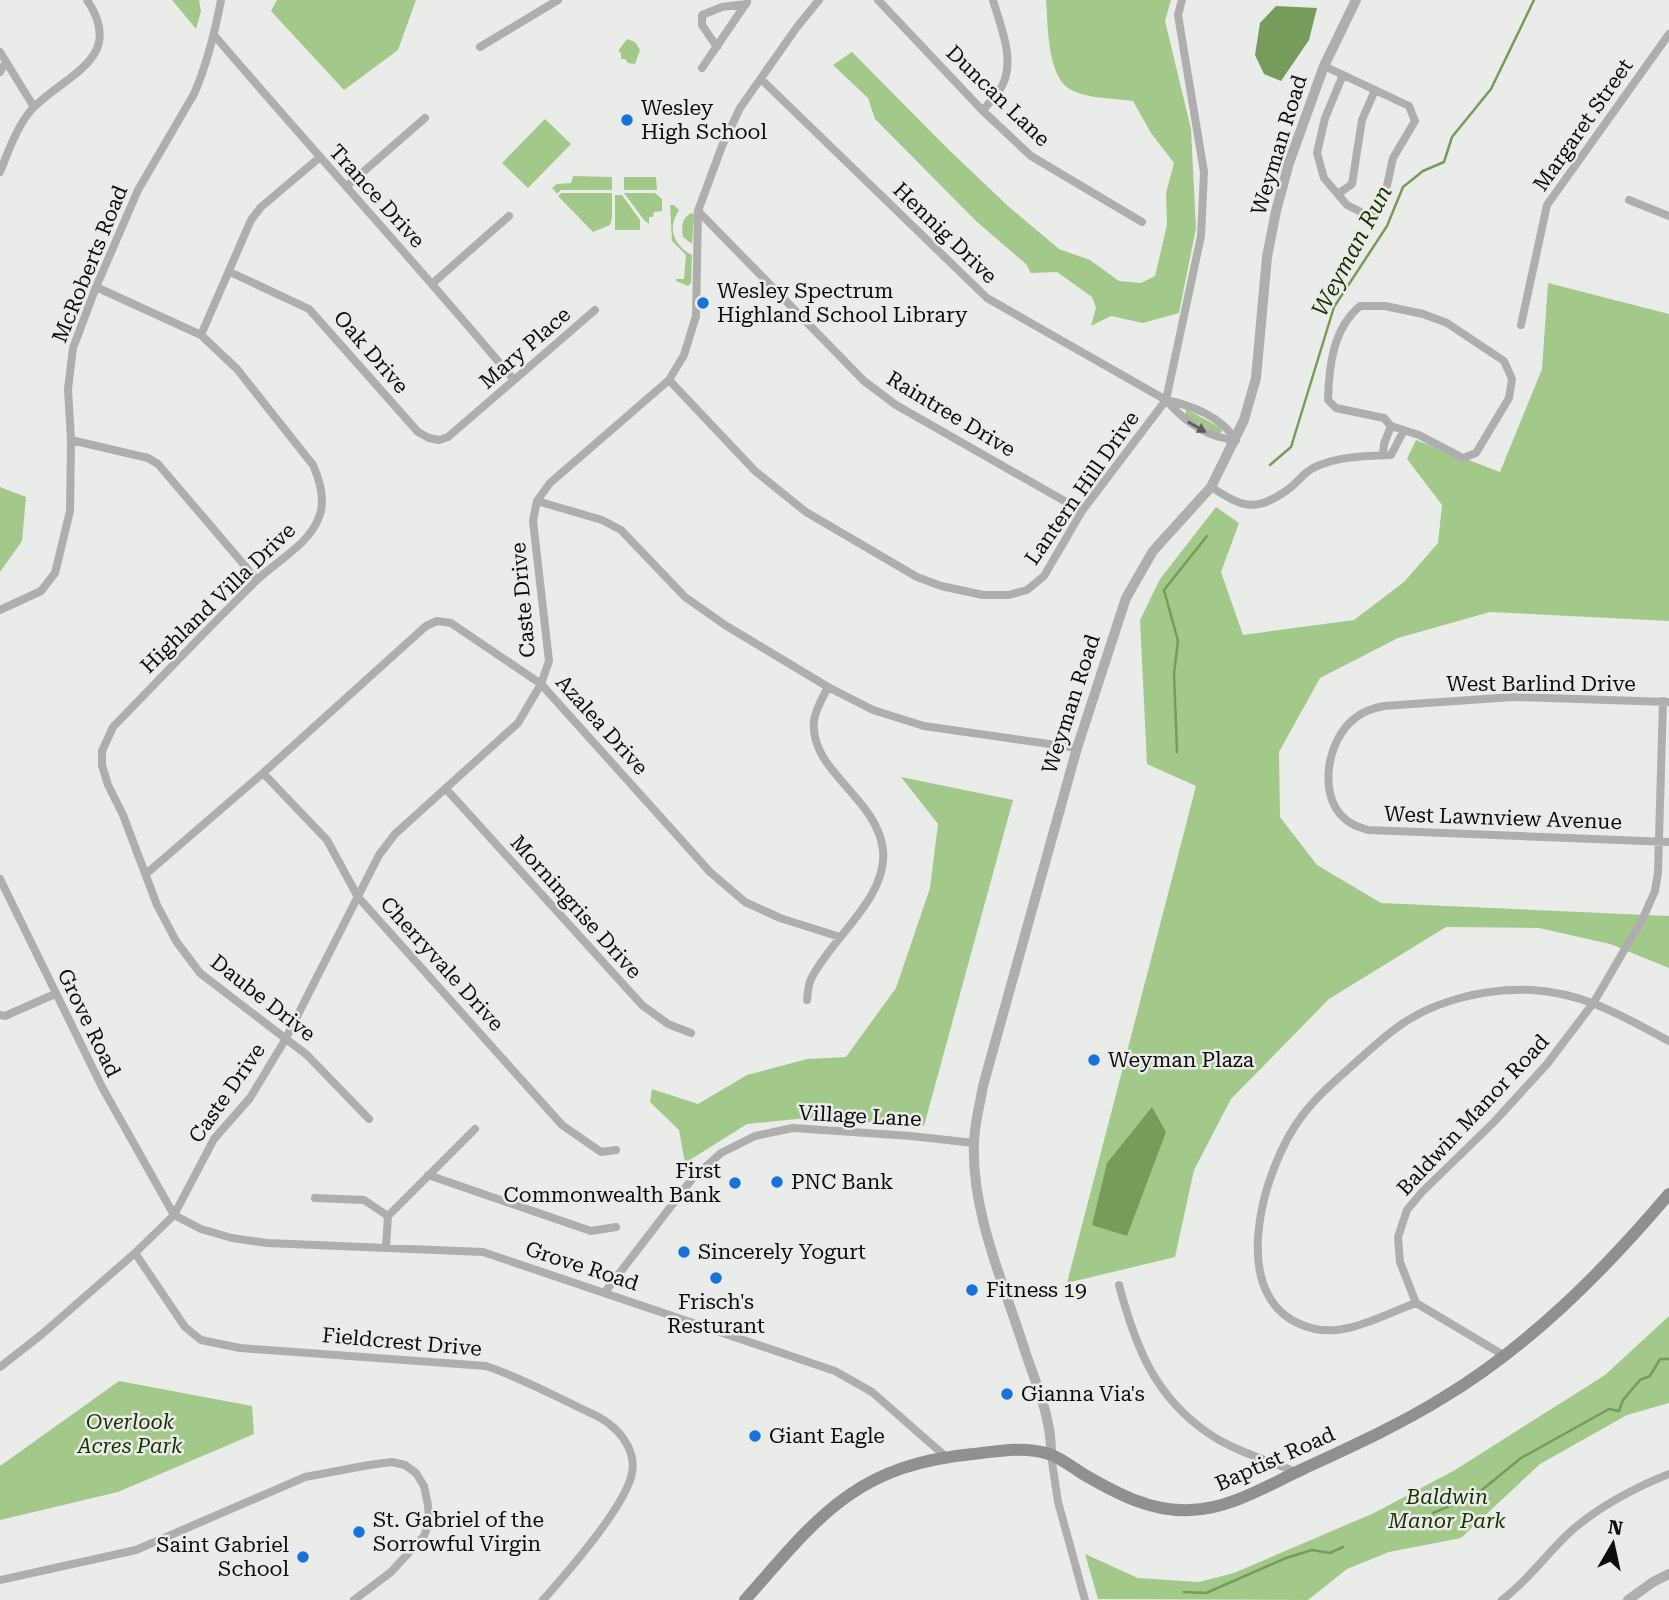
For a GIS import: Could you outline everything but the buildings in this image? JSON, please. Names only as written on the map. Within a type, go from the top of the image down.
[{"type":"main road","name":"Baptist Road","points":[[745,1600],[798,1539],[844,1497],[882,1475],[945,1456],[1030,1450],[1051,1455],[1138,1502],[1171,1509],[1208,1508],[1237,1499],[1395,1425],[1443,1398],[1505,1356],[1600,1272],[1669,1194]]},
{"type":"street","points":[[0,172],[19,126],[34,107],[94,57],[99,43],[99,27],[95,11],[87,0]]},
{"type":"street","name":"McRoberts Road","points":[[0,610],[41,591],[55,573],[70,511],[71,440],[68,388],[73,348],[138,190],[194,94],[214,35],[221,0]]},
{"type":"street","points":[[480,47],[558,0]]},
{"type":"street","points":[[819,0],[796,27],[740,108],[722,146],[698,211],[696,316],[684,355],[669,380],[550,483],[537,501],[602,520],[621,530],[685,597],[725,625],[828,687],[873,710],[924,726],[1077,748]]},
{"type":"street","name":"Duncan Lane","points":[[878,0],[983,111],[1031,156],[1142,222]]},
{"type":"street","points":[[983,111],[1003,84],[1007,68],[1007,51],[993,0]]},
{"type":"street","name":"Lantern Hill Drive","points":[[669,380],[755,471],[806,512],[917,577],[942,586],[983,595],[1009,595],[1027,590],[1044,576],[1082,511],[1166,400],[1201,236],[1204,173],[1178,15],[1182,0]]},
{"type":"street","name":"Weyman Road","points":[[1051,1455],[1051,1438],[1042,1403],[984,1219],[975,1179],[974,1143],[983,1086],[1077,748],[1126,598],[1153,551],[1211,487],[1244,420],[1256,378],[1267,257],[1276,211],[1289,163],[1324,66],[1356,0]]},
{"type":"street","points":[[702,68],[747,2]]},
{"type":"street","points":[[717,47],[702,25],[702,15],[722,7],[747,2]]},
{"type":"street","name":"Margaret Street","points":[[1521,325],[1547,205],[1669,34]]},
{"type":"street","name":"Trance Drive","points":[[214,35],[318,158],[433,283],[514,380]]},
{"type":"street","points":[[0,51],[34,107]]},
{"type":"street","points":[[0,72],[6,62]]},
{"type":"street","points":[[1324,66],[1409,106],[1415,121],[1393,158],[1384,199],[1371,218],[1347,205],[1324,178],[1317,153],[1325,118],[1343,75]]},
{"type":"street","name":"Hennig Drive","points":[[761,79],[987,298],[1166,400],[1189,405],[1227,426],[1236,440]]},
{"type":"street","points":[[1338,194],[1352,184],[1362,120],[1375,89]]},
{"type":"street","points":[[346,186],[425,118]]},
{"type":"street","points":[[201,335],[251,220],[318,158]]},
{"type":"street","points":[[1629,200],[1669,216]]},
{"type":"street","name":"Raintree Drive","points":[[698,211],[864,381],[896,405],[1082,511]]},
{"type":"street","points":[[433,283],[509,216]]},
{"type":"street","name":"Oak Drive","points":[[230,272],[309,309],[418,432],[439,440],[449,437],[478,413]]},
{"type":"street","name":"Highland Villa Drive","points":[[96,287],[201,335],[237,369],[313,465],[321,487],[322,504],[312,531],[303,541],[257,580],[113,727],[105,740],[102,765],[122,815]]},
{"type":"street","points":[[1360,306],[1385,306],[1423,314],[1447,323],[1504,361],[1512,379],[1510,398],[1476,453],[1464,458],[1404,430],[1391,426],[1384,418],[1336,408],[1328,400],[1329,378],[1338,334],[1348,317],[1360,306]]},
{"type":"street","name":"Mary Place","points":[[478,413],[595,310]]},
{"type":"street","name":"Hennig Drive","points":[[1166,400],[1182,418],[1219,439],[1236,440]]},
{"type":"street","points":[[1383,455],[1384,443],[1391,426]]},
{"type":"street","points":[[1211,487],[1236,503],[1261,505],[1289,488],[1312,468],[1347,457],[1391,454],[1404,430]]},
{"type":"street","points":[[71,440],[148,458],[158,464],[257,580]]},
{"type":"street","name":"Caste Drive","points":[[0,1367],[135,1254],[172,1218],[214,1139],[250,1098],[285,1040],[379,855],[395,834],[447,790],[518,723],[541,684],[549,661],[533,521],[537,501]]},
{"type":"street","name":"Azalea Drive","points":[[146,874],[426,626],[437,621],[451,623],[541,684],[710,872],[745,902],[780,918],[840,937]]},
{"type":"street","points":[[807,1000],[810,981],[877,887],[883,854],[880,832],[869,812],[824,760],[815,740],[813,719],[828,687]]},
{"type":"street","name":"West Barlind Drive","points":[[1329,776],[1333,753],[1342,732],[1353,719],[1368,709],[1513,697],[1666,701]]},
{"type":"street","name":"Baldwin Manor Road","points":[[1416,1303],[1399,1262],[1398,1237],[1407,1210],[1547,1064],[1594,1002],[1636,933],[1651,900],[1665,842],[1666,701]]},
{"type":"street","name":"Cherryvale Drive","points":[[263,773],[327,840],[358,897],[562,1125],[601,1152],[616,1150]]},
{"type":"street","name":"West Lawnview Avenue","points":[[1329,776],[1334,806],[1342,817],[1353,825],[1368,830],[1665,842]]},
{"type":"street","name":"Morningrise Drive","points":[[447,790],[642,1005],[668,1024],[691,1033]]},
{"type":"street","name":"Daube Drive","points":[[122,815],[157,905],[176,940],[200,973],[323,1069],[369,1119]]},
{"type":"street","name":"Grove Road","points":[[0,879],[102,1087],[172,1218],[232,1238],[267,1243],[483,1252],[835,1371],[872,1392],[945,1456]]},
{"type":"street","points":[[1505,1356],[1416,1303],[1351,1328],[1332,1331],[1314,1329],[1283,1315],[1273,1304],[1262,1282],[1258,1261],[1260,1222],[1277,1159],[1300,1118],[1331,1084],[1396,1027],[1449,1002],[1473,995],[1520,990],[1564,995],[1594,1002],[1669,1041]]},
{"type":"street","points":[[0,1015],[5,1016],[55,994]]},
{"type":"street","points":[[386,1247],[388,1216],[475,1129]]},
{"type":"street","name":"Village Lane","points":[[605,1292],[692,1179],[721,1153],[755,1136],[793,1129],[911,1136],[974,1143]]},
{"type":"street","points":[[428,1175],[591,1231],[616,1227]]},
{"type":"street","points":[[315,1198],[364,1200],[388,1216]]},
{"type":"street","name":"Fieldcrest Drive","points":[[135,1254],[185,1327],[201,1340],[240,1348],[486,1366],[516,1376],[607,1422],[623,1437],[632,1452],[633,1471],[628,1487],[568,1572],[543,1600]]},
{"type":"street","points":[[1119,1284],[1131,1331],[1143,1359],[1171,1400],[1187,1417],[1209,1434],[1230,1445],[1296,1472]]},
{"type":"street","points":[[1051,1455],[1055,1490],[1085,1600]]},
{"type":"street","points":[[0,1580],[136,1550],[305,1477],[330,1470],[393,1462],[405,1465],[416,1473],[424,1486],[429,1522],[424,1536],[391,1572],[354,1600]]},
{"type":"street","points":[[1513,1600],[1521,1586],[1557,1545],[1601,1508],[1629,1491],[1669,1474]]},
{"type":"street","points":[[1628,1600],[1669,1574]]},
{"type":"street","points":[[1502,1600],[1521,1586]]},
{"type":"green space","points":[[172,0],[199,0],[201,11],[196,29]]},
{"type":"green space","points":[[277,0],[416,0],[398,50],[344,90],[271,11]]},
{"type":"green space","points":[[1046,0],[1171,0],[1165,21],[1191,129],[1196,228],[1179,313],[1143,323],[1111,316],[1091,326],[1096,308],[1092,297],[1057,272],[1031,273],[1026,264],[976,221],[875,119],[868,98],[833,65],[852,52],[948,149],[1008,206],[1059,249],[1090,260],[1119,281],[1141,283],[1155,276],[1167,225],[1166,193],[1174,163],[1151,133],[1133,101],[1099,98],[1075,92],[1061,81],[1052,60]]},
{"type":"green space","points":[[627,39],[635,42],[640,50],[635,64],[621,59],[621,53],[618,51]]},
{"type":"green space","points":[[545,119],[571,144],[528,188],[502,163]]},
{"type":"green space","points":[[573,176],[612,177],[612,190],[561,190],[557,194],[552,188],[557,184],[571,183]]},
{"type":"green space","points":[[624,177],[656,177],[657,190],[624,190]]},
{"type":"green space","points":[[561,193],[612,193],[610,225],[593,232],[558,196]]},
{"type":"green space","points":[[624,193],[655,193],[662,199],[662,211],[654,212],[653,217],[649,217],[649,224]]},
{"type":"green space","points":[[615,195],[622,195],[640,220],[640,230],[615,230]]},
{"type":"green space","points":[[670,205],[679,210],[673,224],[674,236],[681,247],[692,255],[691,283],[688,286],[676,281],[684,279],[686,255],[672,241]]},
{"type":"green space","points":[[693,213],[692,244],[683,237],[682,230],[684,219]]},
{"type":"green space","points":[[1548,283],[1669,314],[1669,621],[1490,612],[1398,638],[1320,678],[1279,752],[1280,817],[1317,865],[1381,903],[1669,916],[1669,968],[1610,944],[1539,928],[1446,927],[1329,999],[1231,1099],[1194,1170],[1175,1257],[1067,1283],[1196,786],[1147,764],[1140,620],[1160,579],[1216,507],[1239,523],[1221,572],[1243,635],[1354,620],[1404,582],[1438,543],[1442,505],[1407,459],[1416,440],[1500,472],[1542,369]]},
{"type":"green space","points":[[1186,409],[1221,428],[1222,432],[1218,434],[1185,416]]},
{"type":"green space","points":[[0,487],[26,497],[22,541],[0,572]]},
{"type":"green space","points":[[901,777],[1013,800],[924,1126],[807,1118],[747,1124],[685,1163],[679,1130],[650,1102],[652,1089],[698,1104],[747,1075],[807,1059],[846,1057],[896,988],[930,888],[938,824]]},
{"type":"green space","name":"Baldwin Manor Park","points":[[1669,1316],[1669,1403],[1627,1415],[1540,1464],[1461,1538],[1389,1552],[1347,1569],[1308,1600],[1098,1599],[1085,1554],[1138,1578],[1199,1582],[1234,1573],[1374,1513],[1455,1470],[1605,1375]]},
{"type":"green space","name":"Overlook Acres Park","points":[[119,1381],[252,1406],[254,1434],[118,1492],[0,1520],[0,1466]]},
{"type":"shaded area","points":[[1276,6],[1317,8],[1309,40],[1281,81],[1264,74],[1255,55],[1260,23]]},
{"type":"shaded area","points":[[1152,1107],[1166,1132],[1127,1236],[1092,1225],[1107,1163]]},
{"type":"waterway","name":"Weyman Run","points":[[1270,465],[1291,447],[1334,307],[1387,226],[1403,187],[1423,171],[1444,162],[1452,137],[1491,89],[1534,0]]},
{"type":"waterway","name":"Weyman Run","points":[[1177,752],[1174,673],[1178,641],[1164,590],[1207,536]]},
{"type":"waterway","points":[[1433,1513],[1459,1502],[1469,1492],[1477,1494],[1521,1458],[1609,1409],[1619,1411],[1623,1400],[1640,1380],[1650,1376],[1660,1359],[1669,1359]]},
{"type":"waterway","points":[[1184,1592],[1206,1593],[1286,1558],[1312,1550],[1330,1553],[1343,1547]]},
{"type":"place","name":"Wesley High School","points":[[627,120]]},
{"type":"place","name":"Wesley Spectrum Highland School Library","points":[[703,303]]},
{"type":"place","name":"Weyman Plaza","points":[[1094,1060]]},
{"type":"place","name":"PNC Bank","points":[[777,1182]]},
{"type":"place","name":"First Commonwealth Bank","points":[[735,1183]]},
{"type":"place","name":"Sincerely Yogurt","points":[[684,1252]]},
{"type":"place","name":"Frisch's Resturant","points":[[716,1278]]},
{"type":"place","name":"Fitness 19","points":[[972,1290]]},
{"type":"place","name":"Gianna Via's","points":[[1007,1394]]},
{"type":"place","name":"Giant Eagle","points":[[755,1436]]},
{"type":"place","name":"St. Gabriel of the Sorrowful Virgin","points":[[359,1532]]},
{"type":"place","name":"Saint Gabriel School","points":[[303,1557]]}]
